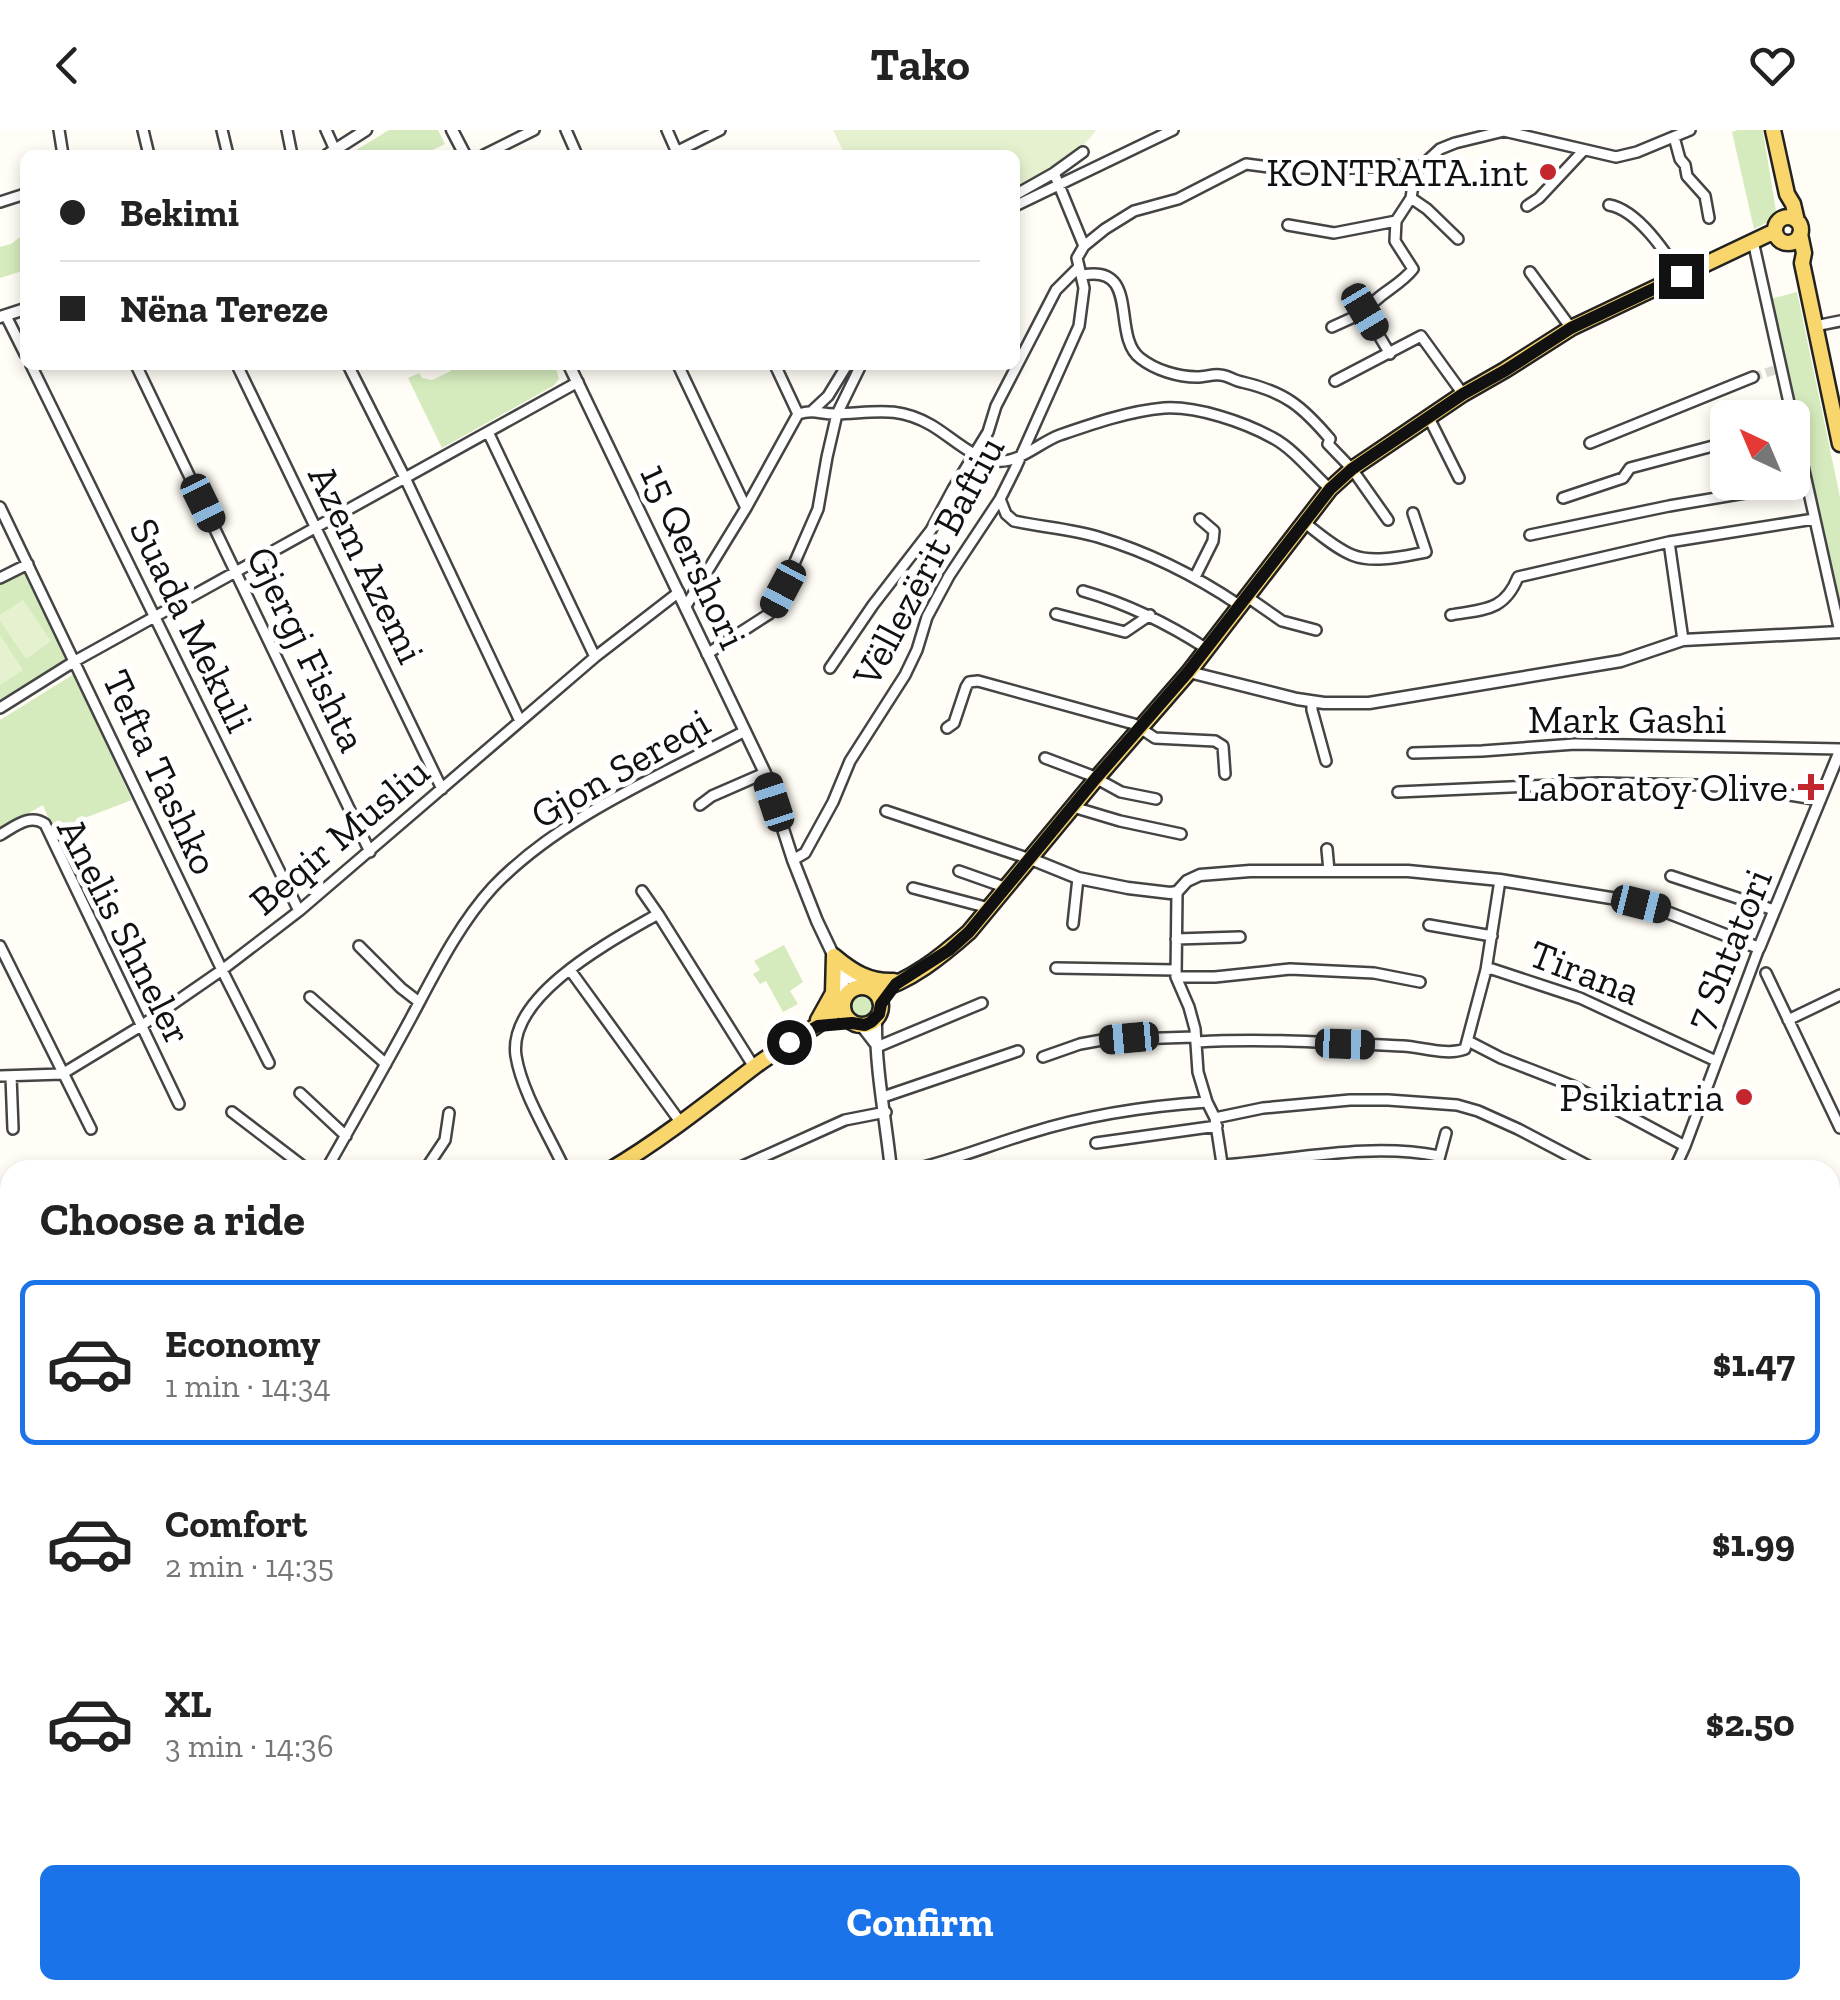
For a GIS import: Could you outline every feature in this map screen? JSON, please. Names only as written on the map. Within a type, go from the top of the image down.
[{"type":"main road","points":[[1775,132],[1787,194],[1799,228],[1802,263]]},
{"type":"main road","points":[[1787,194],[1780,231],[1802,263],[1840,444]]},
{"type":"main road","points":[[815,1028],[856,1024],[898,982],[949,950],[1007,888],[1188,672],[1330,489],[1352,469],[1571,328],[1780,231],[1790,217],[1799,228]]},
{"type":"main road","points":[[1780,231],[1794,242],[1799,228]]},
{"type":"main road","points":[[836,959],[866,978],[898,982]]},
{"type":"main road","points":[[815,1028],[833,993],[836,959]]},
{"type":"main road","points":[[625,1160],[789,1042],[815,1028],[849,996],[868,988],[877,1005]]},
{"type":"main road","points":[[849,996],[845,1016],[856,1024]]},
{"type":"street","points":[[334,150],[366,130]]},
{"type":"street","points":[[494,150],[534,130]]},
{"type":"street","points":[[684,150],[720,130]]},
{"type":"street","points":[[1020,204],[1173,130]]},
{"type":"street","points":[[1332,327],[1365,312],[1372,300],[1413,269],[1395,241],[1396,222],[1411,198],[1415,172],[1440,149],[1455,143],[1504,131],[1616,157],[1682,132],[1687,176],[1704,196],[1709,218]]},
{"type":"street","points":[[1020,192],[1083,152]]},
{"type":"street","points":[[1526,206],[1539,198],[1583,152]]},
{"type":"street","points":[[1081,271],[1078,258],[1084,246],[1105,229],[1134,211],[1178,199],[1246,164],[1337,169],[1399,165],[1415,172]]},
{"type":"street","points":[[1054,173],[1084,246]]},
{"type":"street","points":[[1411,198],[1458,239]]},
{"type":"street","points":[[1609,206],[1618,207],[1648,232],[1681,276]]},
{"type":"street","points":[[1288,224],[1334,233],[1396,222]]},
{"type":"street","points":[[1753,241],[1788,400]]},
{"type":"street","points":[[1020,360],[1056,290],[1081,271]]},
{"type":"street","points":[[1081,271],[1114,282],[1121,294],[1126,334],[1138,358],[1182,376],[1221,374],[1268,388],[1309,414],[1388,520]]},
{"type":"street","name":"Vëllezërit Baftiu","points":[[792,860],[805,854],[850,761],[917,650],[927,618],[948,576],[1000,499],[1080,326],[1084,288],[1081,271]]},
{"type":"street","points":[[1530,272],[1571,328]]},
{"type":"street","points":[[1365,312],[1390,354]]},
{"type":"street","points":[[3,317],[20,346]]},
{"type":"street","points":[[1815,326],[1840,321]]},
{"type":"street","points":[[1335,382],[1421,336],[1463,394]]},
{"type":"street","name":"Suada Mekuli","points":[[33,370],[299,912]]},
{"type":"street","name":"Gjergj Fishta","points":[[138,370],[370,852]]},
{"type":"street","name":"Azem Azemi","points":[[239,370],[442,789]]},
{"type":"street","points":[[351,370],[520,720]]},
{"type":"street","name":"15 Qershori","points":[[572,370],[765,773],[792,860],[849,996]]},
{"type":"street","points":[[680,370],[746,508]]},
{"type":"street","points":[[776,370],[798,414]]},
{"type":"street","points":[[813,410],[828,396],[843,370]]},
{"type":"street","points":[[707,654],[769,614],[818,510],[837,414],[858,370]]},
{"type":"street","points":[[830,668],[931,530],[988,432],[1015,370]]},
{"type":"street","points":[[1590,443],[1753,377]]},
{"type":"street","points":[[0,708],[75,661],[578,382]]},
{"type":"street","points":[[686,606],[798,414],[813,410],[837,414],[882,410],[910,414],[975,454],[999,462],[1021,456],[1044,440],[1094,424],[1165,408],[1192,410],[1274,439],[1330,489]]},
{"type":"street","points":[[1429,418],[1459,478]]},
{"type":"street","points":[[488,432],[595,657]]},
{"type":"street","points":[[1563,498],[1623,478],[1630,468],[1710,447]]},
{"type":"street","points":[[1000,499],[1006,514],[1014,520],[1095,536],[1195,577],[1282,622],[1316,630]]},
{"type":"street","points":[[1530,535],[1710,499]]},
{"type":"street","points":[[1188,672],[1312,702],[1369,702],[1621,661],[1684,640],[1840,632],[1809,500]]},
{"type":"street","name":"Tefta Tashko","points":[[0,507],[269,1062]]},
{"type":"street","points":[[1304,522],[1353,555],[1386,558],[1426,552],[1413,513]]},
{"type":"street","points":[[1195,577],[1214,531],[1200,519]]},
{"type":"street","points":[[1451,615],[1493,608],[1513,588],[1518,577],[1669,542],[1814,519]]},
{"type":"street","points":[[1669,542],[1684,640]]},
{"type":"street","points":[[0,578],[28,564]]},
{"type":"street","points":[[1083,591],[1150,615],[1206,649]]},
{"type":"street","name":"Beqir Musliu","points":[[14,1128],[6,1076],[62,1074],[142,1026],[222,970],[299,912],[520,720],[678,592]]},
{"type":"street","points":[[1056,614],[1125,632],[1150,615]]},
{"type":"street","points":[[947,728],[954,723],[966,686],[978,681],[1134,724],[1156,738],[1215,741],[1223,746],[1225,774]]},
{"type":"street","points":[[1312,702],[1326,761]]},
{"type":"street","name":"Gjon Sereqi","points":[[332,1160],[474,910],[494,886],[584,814],[745,731]]},
{"type":"street","name":"Mark Gashi","points":[[1413,753],[1575,744],[1840,750]]},
{"type":"street","name":"7 Shtatori","points":[[1679,1160],[1840,750]]},
{"type":"street","points":[[1044,758],[1121,792],[1156,799]]},
{"type":"street","points":[[700,805],[765,773]]},
{"type":"street","points":[[1398,792],[1598,783],[1699,784],[1820,800]]},
{"type":"street","points":[[1073,807],[1180,834]]},
{"type":"street","points":[[886,811],[1078,878],[1128,888],[1170,894],[1200,875],[1250,871],[1408,871],[1617,898],[1664,910],[1759,948]]},
{"type":"street","name":"Anelis Shneler","points":[[0,835],[30,819],[45,824],[179,1104]]},
{"type":"street","points":[[1326,849],[1328,871]]},
{"type":"street","points":[[959,871],[1007,888]]},
{"type":"street","points":[[1671,876],[1774,910]]},
{"type":"street","points":[[1073,924],[1078,878]]},
{"type":"street","points":[[1043,1058],[1102,1040],[1420,1046],[1456,1053],[1464,1049],[1468,1040],[1486,970],[1500,880]]},
{"type":"street","points":[[914,888],[989,908]]},
{"type":"street","points":[[642,891],[754,1067]]},
{"type":"street","points":[[1177,892],[1176,973],[1195,1028],[1198,1072],[1216,1122],[1222,1160]]},
{"type":"street","points":[[560,1160],[522,1080],[516,1032],[527,1011],[570,970],[658,914]]},
{"type":"street","points":[[1428,925],[1492,936]]},
{"type":"street","points":[[1176,938],[1240,937]]},
{"type":"street","points":[[0,946],[90,1129]]},
{"type":"street","points":[[359,946],[420,1002]]},
{"type":"street","points":[[1056,968],[1214,977],[1290,969],[1374,974],[1420,982]]},
{"type":"street","points":[[570,970],[681,1123]]},
{"type":"street","name":"Tirana","points":[[1486,970],[1580,998],[1716,1061]]},
{"type":"street","points":[[1766,973],[1840,1128]]},
{"type":"street","points":[[1788,1020],[1840,995]]},
{"type":"street","points":[[310,997],[386,1064]]},
{"type":"street","points":[[876,1046],[982,1003]]},
{"type":"street","points":[[877,1005],[876,1046],[890,1160]]},
{"type":"street","points":[[856,1024],[876,1046]]},
{"type":"street","points":[[1468,1040],[1501,1058],[1573,1086],[1685,1146]]},
{"type":"street","points":[[883,1097],[1018,1050]]},
{"type":"street","points":[[300,1092],[346,1136]]},
{"type":"street","points":[[1096,1143],[1216,1122],[1264,1108],[1388,1100],[1457,1105],[1576,1160]]},
{"type":"street","points":[[950,1160],[1083,1119],[1208,1102]]},
{"type":"street","points":[[232,1112],[295,1160]]},
{"type":"street","points":[[756,1160],[845,1120],[886,1112]]},
{"type":"street","points":[[432,1160],[444,1140],[448,1113]]},
{"type":"street","points":[[1438,1160],[1446,1133]]},
{"type":"street","points":[[1273,1160],[1395,1150],[1439,1156]]},
{"type":"green space","points":[[389,130],[438,130],[445,144],[432,150],[356,150]]},
{"type":"green space","points":[[833,130],[1096,130],[1082,146],[1064,157],[1065,162],[1020,187],[1020,150],[843,150]]},
{"type":"green space","points":[[1732,132],[1763,132],[1777,217],[1754,229]]},
{"type":"green space","points":[[20,237],[20,272],[0,278],[0,247]]},
{"type":"green space","points":[[1797,292],[1840,497],[1840,620],[1810,482],[1810,400],[1792,400],[1770,299]]},
{"type":"green space","points":[[556,370],[559,379],[442,448],[408,378],[419,373],[432,380],[451,371]]},
{"type":"green space","points":[[25,571],[69,658],[0,701],[0,584]]},
{"type":"green space","points":[[23,600],[51,641],[26,659],[0,621],[0,615]]},
{"type":"green space","points":[[0,635],[23,670],[0,685]]},
{"type":"green space","points":[[74,674],[132,800],[53,830],[43,805],[0,829],[0,720]]},
{"type":"green space","points":[[784,945],[803,982],[790,991],[798,1004],[783,1012],[766,981],[760,984],[753,974],[760,970],[754,961]]},
{"type":"green space","points":[[862,991],[873,995],[877,1006],[873,1017],[862,1021],[851,1017],[847,1006],[851,995]]},
{"type":"tunnel","points":[[1753,377],[1781,368]]},
{"type":"place","name":"KONTRATA.int","points":[[1548,172]]},
{"type":"place","name":"Laboratoy Olive","points":[[1811,787]]},
{"type":"place","name":"Psikiatria","points":[[1744,1097]]},
{"type":"route","points":[[789,1042],[818,1026],[865,1025],[876,1019],[881,1004],[896,984],[949,950],[969,932],[1188,672],[1330,489],[1352,469],[1571,328],[1681,276]]}]
